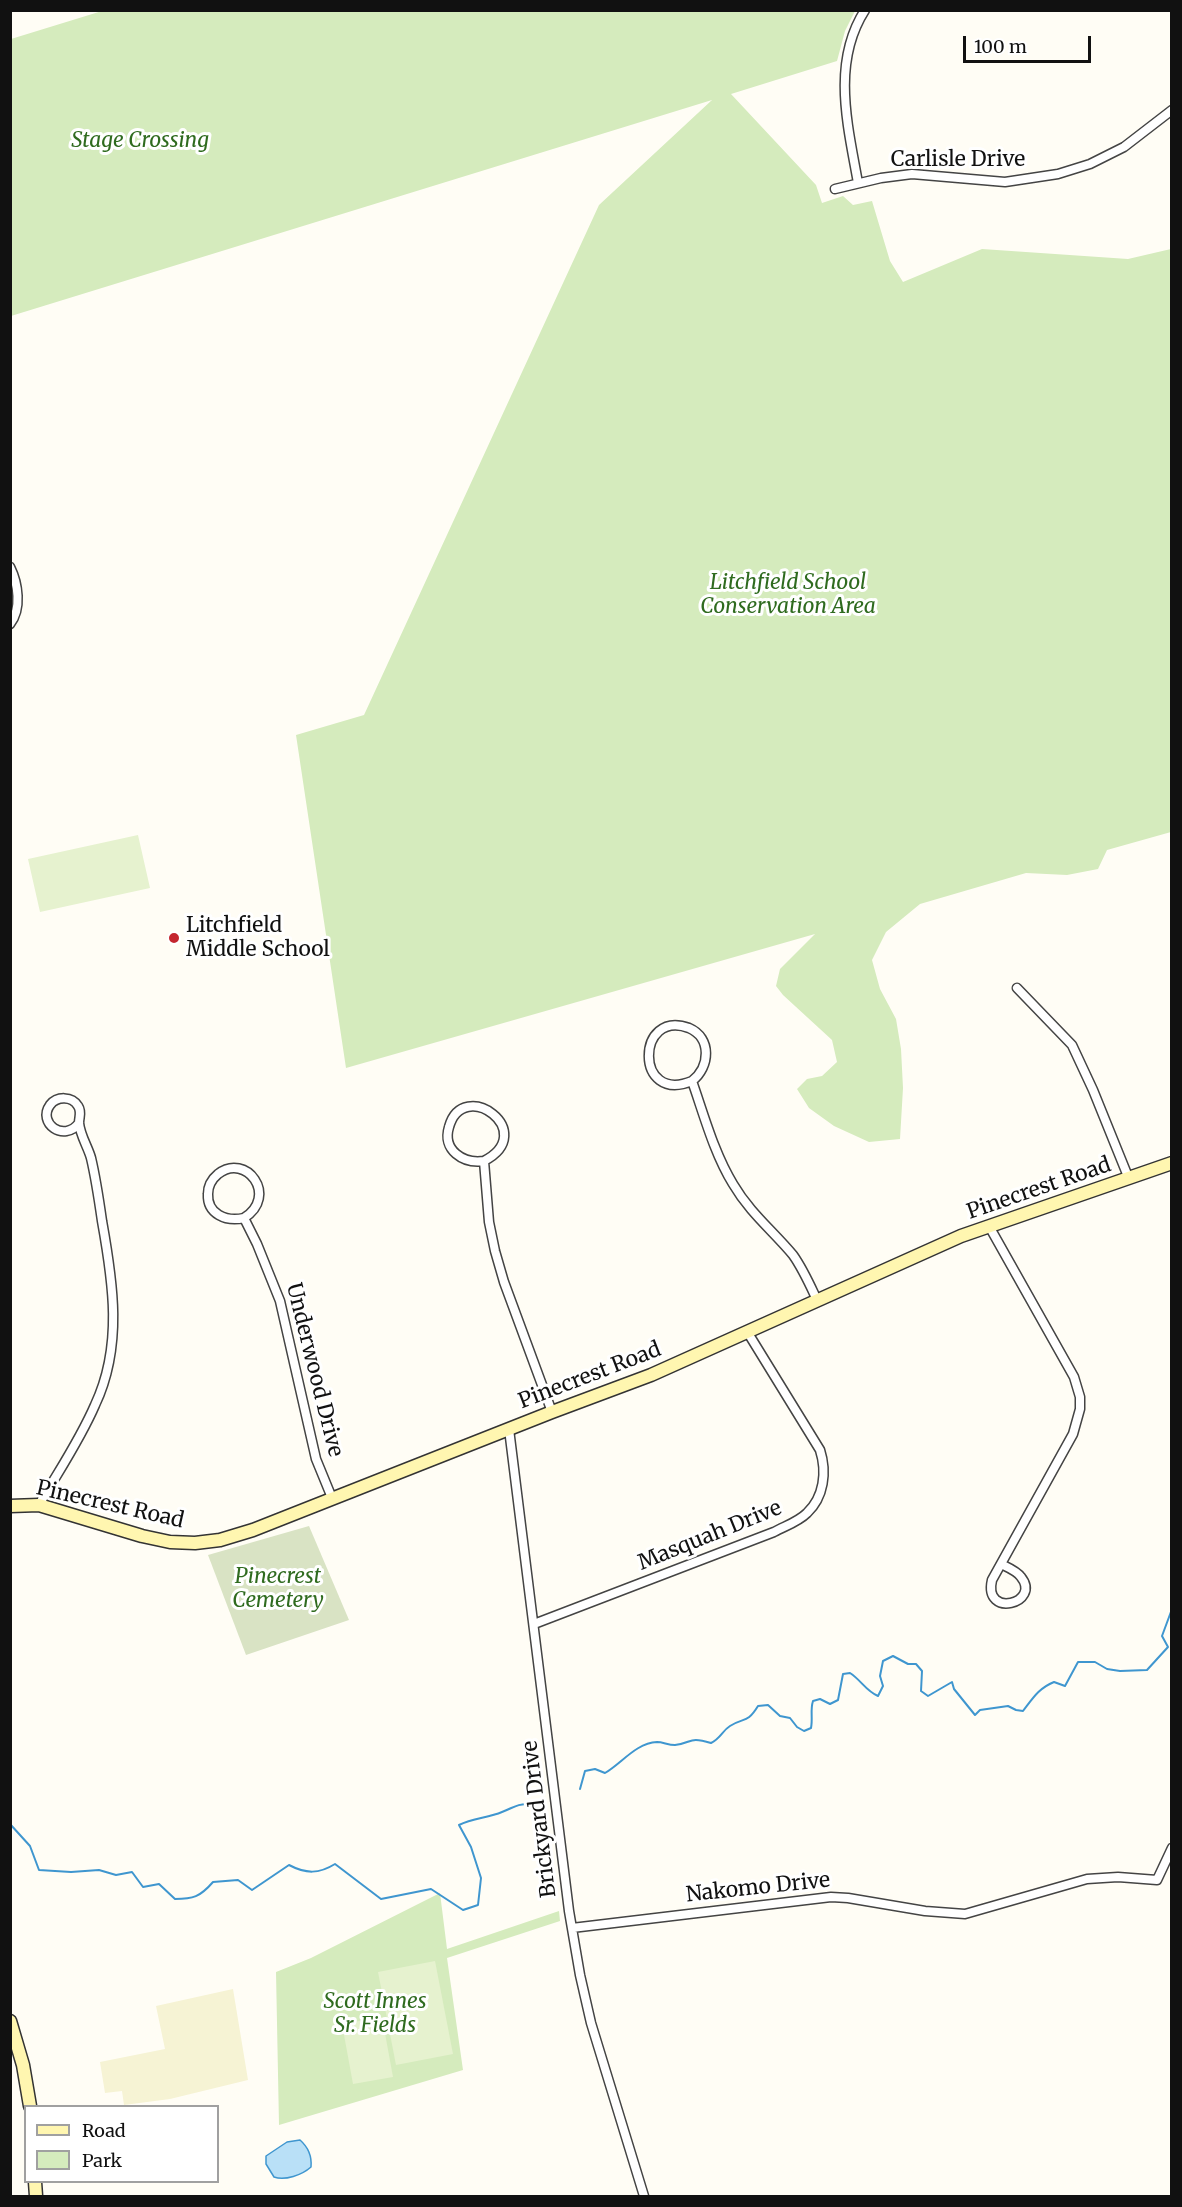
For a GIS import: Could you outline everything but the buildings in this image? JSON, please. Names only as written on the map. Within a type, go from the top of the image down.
[{"type":"street","points":[[858,183],[845,109],[844,88],[850,45],[857,24],[865,10]]},
{"type":"street","name":"Carlisle Drive","points":[[835,189],[880,178],[912,174],[1005,182],[1049,176],[1074,170],[1108,156],[1124,147],[1172,110]]},
{"type":"street","points":[[10,567],[16,584],[17,602],[16,612],[10,624]]},
{"type":"street","points":[[1017,988],[1072,1046],[1093,1090],[1129,1179]]},
{"type":"street","points":[[672,1026],[679,1026],[693,1030],[703,1041],[707,1056],[706,1063],[698,1076],[692,1080],[677,1085],[669,1084],[662,1081],[651,1069],[649,1046],[658,1033],[672,1026]]},
{"type":"street","points":[[692,1080],[717,1152],[732,1183],[763,1224],[792,1255],[818,1300]]},
{"type":"street","points":[[39,1505],[95,1405],[104,1380],[113,1332],[114,1309],[110,1265],[91,1156],[79,1123],[80,1112],[75,1103],[70,1100],[60,1099],[51,1105],[47,1115],[48,1121],[55,1129],[66,1132],[79,1123]]},
{"type":"street","points":[[470,1107],[489,1109],[501,1123],[504,1132],[499,1150],[484,1161],[466,1161],[458,1156],[448,1141],[447,1132],[454,1116],[470,1107]]},
{"type":"street","points":[[484,1161],[489,1222],[495,1251],[504,1282],[552,1412]]},
{"type":"street","name":"Pinecrest Road","points":[[10,1506],[39,1505],[142,1536],[170,1542],[195,1543],[220,1540],[246,1532],[651,1375],[961,1236],[1172,1163]]},
{"type":"street","points":[[239,1169],[247,1172],[258,1184],[259,1200],[251,1214],[244,1218],[226,1219],[212,1209],[208,1201],[210,1183],[222,1171],[239,1169]]},
{"type":"street","name":"Underwood Drive","points":[[244,1218],[280,1301],[314,1449],[332,1498]]},
{"type":"street","points":[[989,1226],[1069,1365],[1080,1397],[1080,1409],[1072,1434],[992,1580],[991,1591],[996,1600],[1012,1604],[1017,1602],[1024,1593],[1024,1582],[1018,1574],[1001,1564]]},
{"type":"street","name":"Masquah Drive","points":[[534,1624],[774,1532],[807,1514],[815,1504],[824,1481],[823,1459],[820,1450],[748,1333]]},
{"type":"street","name":"Brickyard Drive","points":[[509,1429],[572,1928],[580,1975],[597,2044],[644,2196]]},
{"type":"street","name":"Nakomo Drive","points":[[572,1928],[831,1897],[925,1911],[965,1914],[1088,1879],[1118,1876],[1157,1880],[1172,1848]]},
{"type":"street","points":[[10,2021],[23,2066],[30,2105]]},
{"type":"shaded area","points":[[233,1989],[248,2080],[170,2099],[124,2105],[122,2091],[105,2093],[100,2062],[165,2049],[156,2006]]},
{"type":"green space","name":"Litchfield School Conservation Area","points":[[102,11],[855,11],[845,31],[837,61],[731,94],[816,185],[822,203],[843,196],[853,205],[872,201],[890,261],[903,282],[982,249],[1128,259],[1171,249],[1171,832],[1107,850],[1098,869],[1067,875],[1026,873],[920,904],[886,932],[872,960],[880,989],[896,1019],[901,1049],[903,1088],[900,1139],[869,1142],[834,1126],[809,1108],[797,1089],[807,1079],[822,1076],[837,1062],[832,1040],[776,986],[780,969],[815,934],[346,1068],[296,735],[364,715],[599,205],[712,100],[11,316],[11,39]]},
{"type":"green space","points":[[138,835],[150,888],[40,912],[28,859]]},
{"type":"green space","name":"Pinecrest Cemetery","points":[[309,1526],[349,1620],[246,1655],[208,1555]]},
{"type":"green space","name":"Scott Innes Sr. Fields","points":[[440,1893],[447,1949],[559,1911],[560,1921],[447,1958],[463,2070],[279,2125],[276,1972],[311,1958]]},
{"type":"green space","points":[[435,1961],[453,2054],[396,2065],[378,1972]]},
{"type":"green space","points":[[382,2017],[393,2077],[353,2084],[342,2024]]},
{"type":"water","points":[[300,2140],[309,2152],[311,2167],[293,2177],[274,2177],[266,2164],[266,2156],[287,2142]]},
{"type":"waterway","points":[[580,1789],[585,1771],[595,1769],[605,1773],[649,1743],[675,1745],[694,1740],[711,1743],[730,1726],[748,1718],[758,1706],[768,1705],[780,1716],[790,1718],[797,1727],[804,1731],[811,1728],[813,1701],[820,1699],[830,1704],[838,1700],[843,1674],[850,1673],[878,1696],[883,1686],[880,1676],[883,1661],[893,1656],[908,1664],[916,1664],[922,1671],[921,1691],[928,1696],[952,1682],[954,1689],[975,1715],[980,1710],[1008,1706],[1023,1711],[1049,1684],[1054,1682],[1065,1686],[1078,1662],[1095,1662],[1107,1669],[1120,1671],[1147,1670],[1168,1647],[1162,1636],[1172,1609]]},
{"type":"waterway","points":[[10,1824],[30,1846],[39,1870],[71,1872],[99,1870],[116,1875],[132,1872],[143,1887],[159,1884],[175,1899],[196,1896],[213,1882],[238,1880],[252,1890],[289,1865],[312,1872],[335,1864],[381,1899],[431,1889],[463,1910],[478,1905],[481,1878],[471,1847],[459,1825],[518,1805],[530,1804]]},
{"type":"place","name":"Litchfield Middle School","points":[[174,938]]},
{"type":"park label","name":"Stage Crossing","points":[[140,141]]}]
